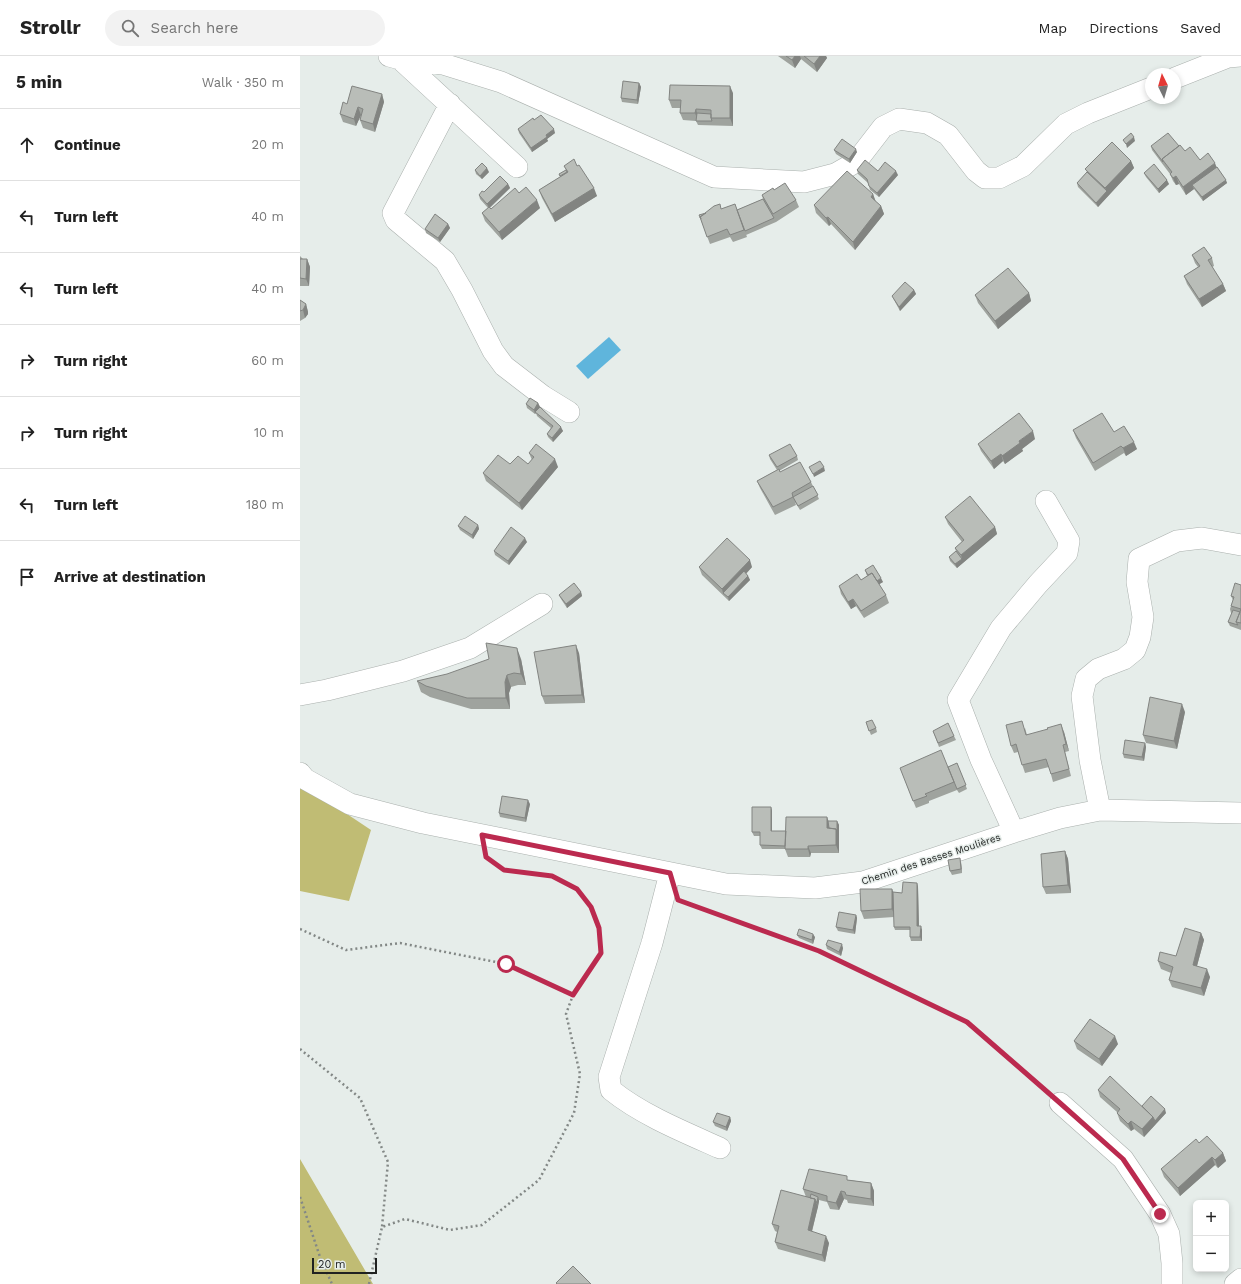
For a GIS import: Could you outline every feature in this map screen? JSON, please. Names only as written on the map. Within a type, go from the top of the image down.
[{"type":"street","points":[[1181,76],[1228,57],[1241,56]]},
{"type":"street","points":[[395,58],[443,64],[501,82],[714,177],[804,182],[835,174],[856,162],[883,127],[899,119],[927,123],[948,135],[976,171],[986,178],[999,178],[1023,166],[1066,124],[1088,113],[1145,90]]},
{"type":"street","points":[[395,58],[450,104],[517,167]]},
{"type":"street","points":[[450,104],[393,213],[396,220],[445,261],[462,290],[493,351],[504,366],[543,396],[569,412]]},
{"type":"street","points":[[1014,832],[981,760],[958,700],[1001,628],[1038,584],[1067,553],[1069,542],[1046,501]]},
{"type":"street","points":[[1100,810],[1090,760],[1082,696],[1086,679],[1098,669],[1124,659],[1135,650],[1140,637],[1143,616],[1137,582],[1139,559],[1177,542],[1202,538],[1241,545]]},
{"type":"street","points":[[300,695],[328,690],[404,671],[470,648],[542,604]]},
{"type":"street","name":"Chemin des Basses Moulières","points":[[300,772],[305,779],[350,804],[423,822],[726,884],[815,888],[863,882],[1060,818],[1100,810],[1241,813]]},
{"type":"street","points":[[670,873],[652,943],[610,1077],[611,1090],[621,1098],[672,1127],[720,1148]]},
{"type":"street","points":[[1060,1103],[1123,1159],[1160,1214],[1169,1234],[1172,1263],[1172,1284]]},
{"type":"street","points":[[1235,1284],[1241,1279]]},
{"type":"path","points":[[382,1227],[406,1219],[450,1230],[482,1225],[539,1180],[574,1113],[580,1074],[566,1014],[573,995],[601,953],[599,928],[591,907],[577,889],[552,876],[504,870],[486,857],[482,835]]},
{"type":"path","points":[[670,873],[678,900],[819,951],[967,1022],[1060,1103]]},
{"type":"path","points":[[300,929],[346,950],[400,943],[506,964],[573,995]]},
{"type":"path","points":[[300,1049],[360,1098],[388,1162],[382,1227],[369,1284]]},
{"type":"path","points":[[300,1197],[320,1257],[332,1284]]},
{"type":"shaded area","points":[[300,779],[305,786],[371,830],[349,901],[300,891]]},
{"type":"shaded area","points":[[300,1159],[373,1284],[300,1284]]},
{"type":"water","points":[[609,337],[621,350],[588,379],[576,366]]},
{"type":"building","points":[[786,56],[795,56],[792,60]]},
{"type":"building","points":[[804,56],[820,56],[814,64]]},
{"type":"building","points":[[623,81],[639,83],[637,100],[621,98]]},
{"type":"building","points":[[670,85],[730,86],[730,118],[711,118],[711,110],[696,109],[695,113],[680,113],[681,100],[669,100]]},
{"type":"building","points":[[352,86],[382,94],[373,124],[360,120],[363,109],[358,107],[354,119],[340,114],[343,102],[347,104]]},
{"type":"building","points":[[697,113],[711,114],[712,121],[696,121]]},
{"type":"building","points":[[541,115],[554,129],[546,135],[547,137],[531,148],[518,129],[533,118],[534,120]]},
{"type":"building","points":[[1131,133],[1134,137],[1126,144],[1123,140]]},
{"type":"building","points":[[1168,133],[1179,146],[1162,159],[1163,162],[1151,146]]},
{"type":"building","points":[[842,139],[856,149],[849,159],[834,150]]},
{"type":"building","points":[[1112,142],[1131,161],[1105,188],[1085,169]]},
{"type":"building","points":[[1180,145],[1185,151],[1190,147],[1200,160],[1208,153],[1215,163],[1183,187],[1176,176],[1173,178],[1170,174],[1172,172],[1162,159]]},
{"type":"building","points":[[574,159],[577,166],[579,165],[594,188],[552,214],[539,190],[568,172],[564,166]]},
{"type":"building","points":[[865,160],[878,171],[885,162],[896,171],[877,193],[869,186],[867,179],[857,170]]},
{"type":"building","points":[[482,163],[487,168],[480,176],[475,170]]},
{"type":"building","points":[[1154,164],[1167,180],[1158,189],[1144,173]]},
{"type":"building","points":[[1217,167],[1226,180],[1202,197],[1192,185]]},
{"type":"building","points":[[566,170],[567,172],[560,176],[559,174]]},
{"type":"building","points":[[847,171],[873,194],[871,197],[881,206],[853,242],[814,205]]},
{"type":"building","points":[[1087,172],[1107,191],[1096,203],[1077,183]]},
{"type":"building","points":[[500,176],[508,184],[487,204],[479,195]]},
{"type":"building","points":[[785,183],[796,200],[773,214],[762,195]]},
{"type":"building","points":[[526,187],[537,200],[499,232],[482,213],[489,207],[491,209],[515,188],[519,193]]},
{"type":"building","points":[[763,199],[774,218],[745,231],[737,210]]},
{"type":"building","points":[[720,204],[721,209],[735,204],[744,230],[730,235],[727,229],[707,237],[700,217],[714,206]]},
{"type":"building","points":[[435,214],[448,224],[438,238],[425,229]]},
{"type":"building","points":[[1204,247],[1212,258],[1208,260],[1223,284],[1199,299],[1184,276],[1200,266],[1192,255]]},
{"type":"building","points":[[300,259],[307,259],[306,279],[300,278]]},
{"type":"building","points":[[1008,268],[1029,293],[995,321],[975,295]]},
{"type":"building","points":[[905,282],[914,290],[899,307],[892,296]]},
{"type":"building","points":[[300,300],[306,304],[303,310],[300,311]]},
{"type":"building","points":[[530,398],[538,403],[534,410],[526,404]]},
{"type":"building","points":[[540,407],[561,427],[552,438],[547,434],[553,426],[535,412]]},
{"type":"building","points":[[1019,413],[1033,431],[1002,456],[1001,454],[991,461],[978,444]]},
{"type":"building","points":[[1102,413],[1114,432],[1124,426],[1134,442],[1123,448],[1121,446],[1093,463],[1073,430]]},
{"type":"building","points":[[536,444],[555,459],[519,503],[483,473],[498,455],[510,464],[518,456],[528,464],[534,457],[529,453]]},
{"type":"building","points":[[790,444],[797,456],[777,467],[769,455]]},
{"type":"building","points":[[820,461],[824,467],[813,474],[809,467]]},
{"type":"building","points":[[800,462],[811,482],[792,493],[793,497],[773,507],[757,481],[779,469],[780,472]]},
{"type":"building","points":[[813,486],[818,495],[798,506],[793,497]]},
{"type":"building","points":[[970,496],[995,527],[961,555],[955,548],[964,540],[945,517]]},
{"type":"building","points":[[465,516],[478,525],[472,535],[458,526]]},
{"type":"building","points":[[511,527],[525,538],[508,561],[494,551]]},
{"type":"building","points":[[727,538],[750,560],[722,589],[699,567]]},
{"type":"building","points":[[956,551],[962,559],[955,564],[949,557]]},
{"type":"building","points":[[873,565],[881,578],[877,581],[872,573],[868,575],[865,570]]},
{"type":"building","points":[[744,571],[748,576],[728,597],[723,593]]},
{"type":"building","points":[[872,573],[886,595],[861,611],[853,599],[848,602],[839,586],[857,574],[861,580]]},
{"type":"building","points":[[574,583],[581,592],[566,604],[559,595]]},
{"type":"building","points":[[1235,583],[1241,585],[1241,609],[1231,606],[1234,597],[1231,596]]},
{"type":"building","points":[[1241,609],[1241,623],[1236,622]]},
{"type":"building","points":[[1233,610],[1240,612],[1236,622],[1238,625],[1228,622]]},
{"type":"building","points":[[486,643],[517,648],[521,674],[514,673],[507,675],[505,682],[506,698],[467,698],[426,686],[417,681],[447,674],[489,659]]},
{"type":"building","points":[[576,645],[582,695],[542,696],[534,652]]},
{"type":"building","points":[[1150,697],[1182,704],[1174,741],[1143,735]]},
{"type":"building","points":[[872,720],[876,728],[869,731],[866,722]]},
{"type":"building","points":[[1022,721],[1026,735],[1061,724],[1066,744],[1063,745],[1069,769],[1051,774],[1046,759],[1022,765],[1016,744],[1011,746],[1006,725]]},
{"type":"building","points":[[948,723],[954,736],[938,743],[933,731]]},
{"type":"building","points":[[1125,740],[1145,743],[1142,757],[1123,754]]},
{"type":"building","points":[[941,750],[954,782],[925,794],[927,796],[913,801],[900,768]]},
{"type":"building","points":[[957,763],[966,785],[957,789],[948,767]]},
{"type":"building","points":[[502,796],[528,800],[525,818],[499,813]]},
{"type":"building","points":[[752,807],[771,807],[771,831],[786,831],[785,846],[760,845],[760,832],[752,832]]},
{"type":"building","points":[[786,817],[827,817],[827,828],[836,829],[836,845],[808,846],[808,849],[785,849]]},
{"type":"building","points":[[828,821],[837,821],[837,832],[836,829],[829,828]]},
{"type":"building","points":[[1065,851],[1068,885],[1043,887],[1041,854]]},
{"type":"building","points":[[960,858],[961,869],[950,871],[948,860]]},
{"type":"building","points":[[903,882],[917,883],[917,926],[921,926],[920,937],[910,937],[910,927],[894,927],[893,892],[902,893]]},
{"type":"building","points":[[860,889],[892,889],[892,909],[861,911]]},
{"type":"building","points":[[839,912],[856,915],[853,930],[836,927]]},
{"type":"building","points":[[1185,928],[1201,933],[1193,965],[1207,969],[1201,988],[1169,980],[1173,967],[1158,961],[1160,952],[1176,956]]},
{"type":"building","points":[[799,929],[813,934],[812,940],[797,935]]},
{"type":"building","points":[[828,940],[842,944],[839,952],[826,945]]},
{"type":"building","points":[[1090,1019],[1115,1036],[1099,1059],[1074,1041]]},
{"type":"building","points":[[1110,1076],[1153,1117],[1142,1129],[1131,1121],[1128,1124],[1117,1113],[1120,1109],[1098,1090]]},
{"type":"building","points":[[1151,1096],[1165,1109],[1155,1121],[1142,1106]]},
{"type":"building","points":[[717,1113],[730,1117],[726,1127],[713,1122]]},
{"type":"building","points":[[1207,1136],[1223,1153],[1215,1160],[1212,1157],[1178,1188],[1161,1169],[1196,1139],[1199,1143]]},
{"type":"building","points":[[809,1169],[847,1176],[847,1180],[871,1183],[871,1199],[846,1195],[845,1192],[841,1191],[836,1203],[827,1201],[827,1196],[803,1189]]},
{"type":"building","points":[[781,1190],[815,1199],[808,1230],[826,1236],[822,1255],[775,1242],[779,1226],[772,1224]]},
{"type":"building","points":[[811,1194],[818,1197],[817,1203],[815,1199],[810,1198]]},
{"type":"building","points":[[573,1266],[591,1284],[556,1283]]},
{"type":"route","points":[[506,964],[573,995],[601,953],[599,928],[591,907],[577,889],[552,876],[504,870],[486,857],[482,835],[670,873],[678,900],[819,951],[967,1022],[1123,1159],[1160,1214]]}]
